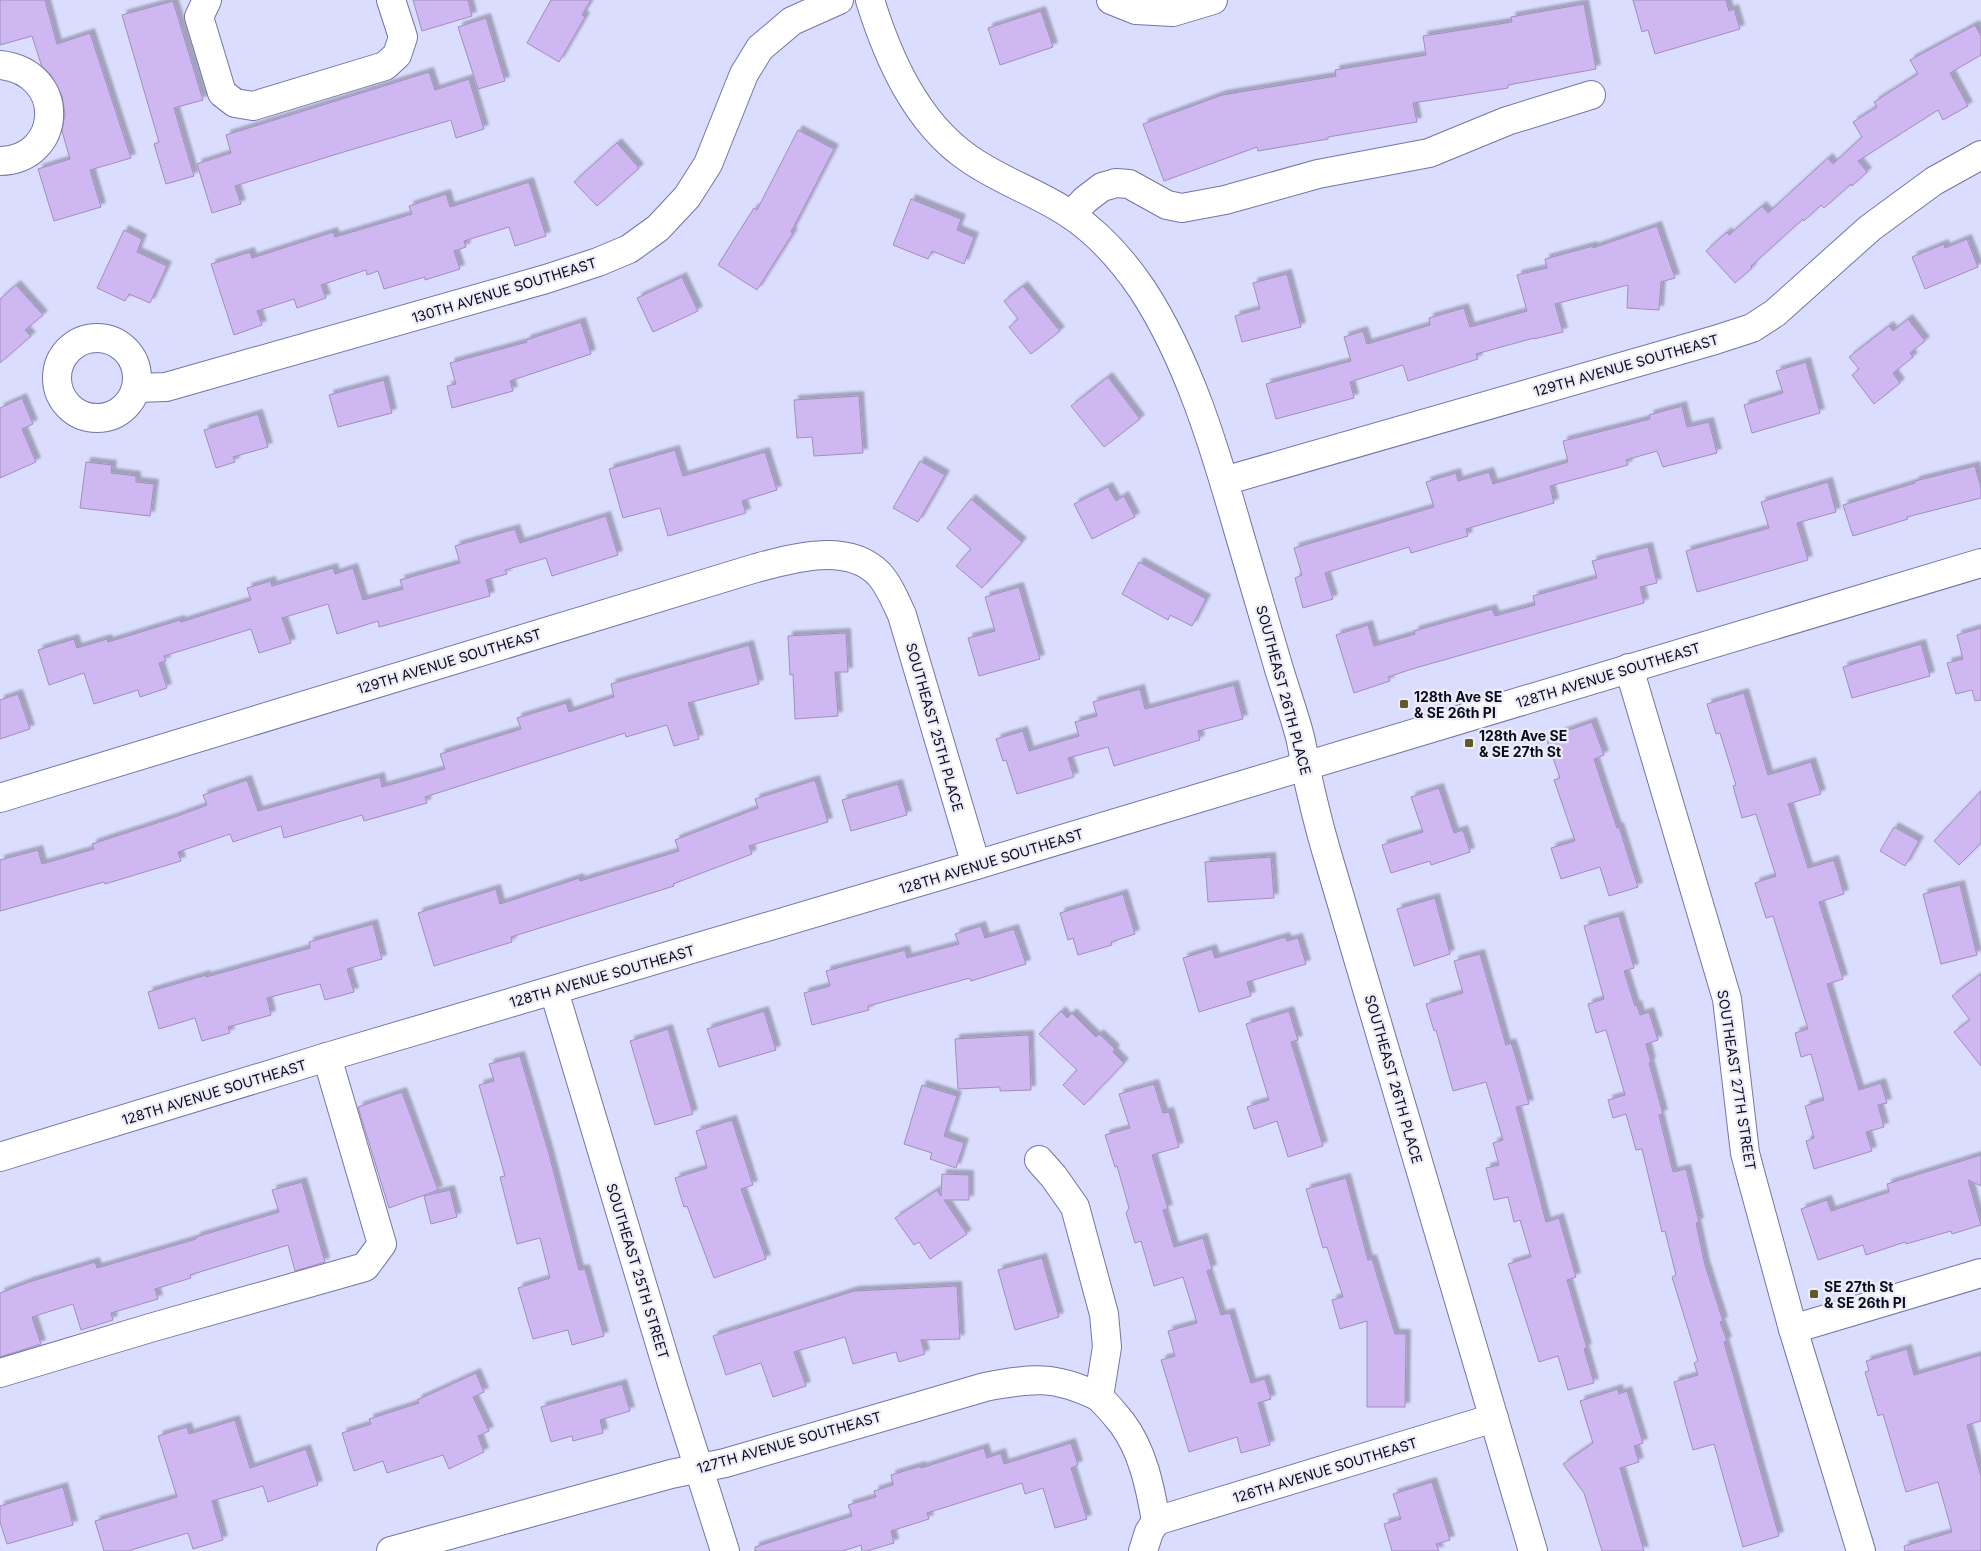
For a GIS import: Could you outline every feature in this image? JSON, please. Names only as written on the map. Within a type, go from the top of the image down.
[{"type":"street","points":[[207,0],[199,17],[222,93],[236,103],[253,106],[384,66],[397,55],[403,37],[391,0]]},
{"type":"street","name":"130TH AVENUE SOUTHEAST","points":[[137,388],[176,385],[546,279],[598,262],[629,249],[658,228],[687,197],[708,164],[744,74],[760,48],[792,22],[840,0]]},
{"type":"street","name":"SOUTHEAST 26TH PLACE","points":[[870,0],[877,24],[898,73],[918,106],[939,133],[966,157],[997,176],[1071,215],[1110,248],[1141,288],[1165,328],[1196,401],[1224,481],[1300,739],[1331,867],[1533,1551]]},
{"type":"street","points":[[1111,0],[1136,10],[1213,0]]},
{"type":"street","points":[[0,65],[15,67],[29,74],[40,85],[47,100],[49,116],[46,132],[37,145],[25,156],[10,161],[0,161]]},
{"type":"street","points":[[1071,215],[1085,200],[1102,187],[1116,183],[1129,184],[1167,206],[1182,208],[1225,200],[1318,174],[1429,153],[1507,121],[1591,95]]},
{"type":"street","name":"129TH AVENUE SOUTHEAST","points":[[1224,481],[1752,328],[1775,313],[1870,228],[1934,181],[1981,155]]},
{"type":"street","name":"129TH AVENUE SOUTHEAST","points":[[0,798],[788,559],[835,556],[855,560],[868,564],[890,590]]},
{"type":"street","name":"128TH AVENUE SOUTHEAST","points":[[0,1157],[327,1057],[976,866],[1629,668],[1981,564]]},
{"type":"street","name":"SOUTHEAST 25TH PLACE","points":[[890,590],[902,614],[976,866]]},
{"type":"street","name":"SOUTHEAST 27TH STREET","points":[[1629,668],[1727,999],[1745,1153],[1793,1330],[1861,1551]]},
{"type":"street","name":"SOUTHEAST 25TH STREET","points":[[554,991],[672,1384],[725,1551]]},
{"type":"street","points":[[0,1373],[365,1267],[382,1244],[327,1057]]},
{"type":"street","points":[[1038,1160],[1054,1177],[1075,1207],[1104,1314],[1107,1346],[1099,1397],[1122,1424],[1139,1453],[1150,1488],[1156,1521],[1149,1532],[1143,1551]]},
{"type":"street","points":[[1793,1330],[1981,1273]]},
{"type":"street","name":"127TH AVENUE SOUTHEAST","points":[[391,1551],[670,1474],[725,1463],[985,1387],[1023,1380],[1057,1380],[1079,1387],[1099,1397]]},
{"type":"street","name":"126TH AVENUE SOUTHEAST","points":[[1156,1521],[1494,1418]]},
{"type":"building","points":[[0,0],[45,0],[57,44],[90,33],[131,158],[90,170],[101,207],[54,221],[38,169],[70,159],[62,131],[65,114],[62,96],[51,75],[42,67],[32,36],[0,45]]},
{"type":"building","points":[[413,0],[468,0],[472,16],[422,31]]},
{"type":"building","points":[[551,0],[591,0],[582,15],[585,17],[559,62],[527,43]]},
{"type":"building","points":[[1633,0],[1726,0],[1729,11],[1734,9],[1740,29],[1655,54],[1648,30],[1642,32]]},
{"type":"building","points":[[173,1],[203,100],[174,108],[194,176],[166,184],[154,144],[159,142],[122,15]]},
{"type":"building","points":[[1584,4],[1596,69],[1508,85],[1508,88],[1413,103],[1417,122],[1258,151],[1257,147],[1164,181],[1143,124],[1222,95],[1336,76],[1335,70],[1426,55],[1423,36],[1512,22],[1511,17]]},
{"type":"building","points":[[1041,11],[1053,47],[1000,65],[988,28]]},
{"type":"building","points":[[486,18],[505,81],[478,89],[458,27]]},
{"type":"building","points":[[1975,25],[1981,36],[1981,55],[1950,73],[1968,106],[1943,120],[1938,110],[1858,161],[1867,172],[1824,208],[1821,205],[1804,221],[1803,219],[1735,283],[1706,251],[1727,232],[1729,235],[1762,206],[1768,213],[1828,158],[1833,164],[1862,137],[1853,122],[1877,107],[1874,102],[1918,74],[1910,60]]},
{"type":"building","points":[[429,72],[435,90],[469,79],[484,129],[456,138],[451,120],[337,154],[235,186],[241,204],[212,213],[197,164],[231,153],[226,135]]},
{"type":"building","points":[[798,130],[834,149],[791,232],[793,233],[757,290],[718,265],[754,208],[757,210]]},
{"type":"building","points":[[617,143],[639,168],[597,206],[574,182]]},
{"type":"building","points":[[529,182],[546,236],[515,246],[509,227],[464,241],[466,247],[454,251],[460,269],[425,280],[425,277],[384,289],[378,271],[367,275],[366,270],[321,285],[326,298],[297,308],[294,299],[257,311],[262,325],[234,335],[211,264],[250,252],[252,258],[333,232],[335,237],[412,214],[409,206],[446,194],[450,207]]},
{"type":"building","points":[[911,199],[961,219],[957,230],[974,237],[964,264],[932,251],[928,259],[893,245]]},
{"type":"building","points":[[1657,226],[1675,278],[1661,282],[1659,310],[1627,308],[1628,285],[1555,304],[1563,332],[1476,354],[1478,359],[1408,381],[1403,365],[1350,382],[1354,398],[1276,419],[1266,384],[1351,361],[1344,337],[1363,331],[1367,344],[1430,325],[1429,318],[1464,308],[1470,327],[1527,311],[1517,275],[1547,268],[1545,259],[1593,246],[1593,248]]},
{"type":"building","points":[[124,230],[142,239],[137,252],[167,266],[150,303],[129,294],[125,301],[97,288]]},
{"type":"building","points":[[1967,239],[1978,267],[1925,289],[1912,257],[1944,244],[1945,248]]},
{"type":"building","points":[[1287,274],[1301,327],[1242,342],[1235,316],[1260,309],[1253,283]]},
{"type":"building","points":[[682,277],[698,311],[653,332],[637,298]]},
{"type":"building","points":[[16,285],[43,315],[25,330],[31,336],[0,363],[0,299]]},
{"type":"building","points":[[1023,286],[1060,331],[1031,354],[1009,327],[1018,319],[1004,301]]},
{"type":"building","points":[[1908,319],[1925,341],[1910,353],[1913,357],[1893,373],[1900,383],[1874,404],[1852,375],[1859,369],[1849,357],[1889,326],[1893,331]]},
{"type":"building","points":[[581,322],[591,354],[510,381],[513,391],[452,408],[447,386],[456,384],[450,363],[527,342],[526,340]]},
{"type":"building","points":[[1806,362],[1820,413],[1752,433],[1744,405],[1783,393],[1776,371]]},
{"type":"building","points":[[1108,377],[1140,419],[1104,447],[1071,406]]},
{"type":"building","points":[[384,380],[392,413],[338,427],[329,395]]},
{"type":"building","points":[[859,396],[863,453],[814,456],[812,437],[797,438],[794,400]]},
{"type":"building","points":[[22,398],[33,424],[22,429],[36,462],[0,478],[0,408]]},
{"type":"building","points":[[1682,406],[1687,427],[1709,422],[1717,453],[1663,467],[1657,451],[1626,460],[1628,465],[1550,486],[1554,503],[1466,529],[1468,536],[1411,553],[1409,547],[1325,573],[1333,599],[1303,608],[1295,578],[1302,575],[1294,548],[1434,507],[1426,482],[1456,473],[1458,481],[1489,472],[1493,484],[1568,462],[1563,441],[1650,419],[1649,415]]},
{"type":"building","points":[[258,414],[268,447],[233,457],[235,462],[216,468],[204,430]]},
{"type":"building","points":[[675,450],[683,476],[765,452],[777,490],[742,501],[746,513],[668,536],[660,508],[623,518],[609,469]]},
{"type":"building","points":[[920,461],[945,475],[918,522],[893,508]]},
{"type":"building","points":[[86,462],[112,465],[111,473],[136,476],[136,482],[154,484],[150,516],[80,508]]},
{"type":"building","points":[[1975,466],[1981,488],[1981,498],[1907,517],[1908,519],[1853,536],[1843,505],[1915,483],[1915,481]]},
{"type":"building","points":[[1828,482],[1836,512],[1797,523],[1808,560],[1697,592],[1686,551],[1769,528],[1761,502]]},
{"type":"building","points":[[1108,487],[1116,501],[1124,496],[1135,517],[1092,539],[1074,504]]},
{"type":"building","points":[[971,499],[1022,542],[982,588],[956,566],[971,549],[947,528]]},
{"type":"building","points":[[606,516],[618,555],[552,576],[546,558],[505,570],[507,574],[486,580],[490,596],[379,627],[378,621],[337,634],[328,604],[282,618],[291,643],[259,653],[251,629],[164,656],[166,661],[159,663],[167,688],[140,697],[138,690],[94,704],[84,673],[49,685],[38,650],[74,639],[77,648],[107,639],[108,642],[180,620],[181,622],[251,600],[247,588],[271,581],[272,586],[333,568],[335,574],[353,568],[363,600],[403,589],[400,580],[460,563],[455,546],[515,529],[520,543]]},
{"type":"building","points":[[1648,547],[1657,583],[1640,587],[1644,603],[1412,669],[1388,677],[1390,681],[1354,693],[1336,635],[1368,625],[1374,646],[1415,634],[1414,631],[1492,609],[1495,616],[1535,605],[1533,596],[1597,578],[1592,561]]},
{"type":"building","points":[[1139,562],[1206,599],[1192,626],[1170,615],[1168,620],[1122,594]]},
{"type":"building","points":[[1019,587],[1040,659],[979,676],[968,638],[995,631],[985,597]]},
{"type":"building","points":[[1981,628],[1981,700],[1975,701],[1972,690],[1956,694],[1947,663],[1963,659],[1957,635]]},
{"type":"building","points":[[846,633],[848,672],[835,672],[838,716],[795,719],[793,674],[790,675],[788,636]]},
{"type":"building","points":[[1921,644],[1930,676],[1852,698],[1843,667]]},
{"type":"building","points":[[749,645],[759,684],[688,703],[699,739],[674,746],[667,725],[626,737],[625,733],[425,797],[427,803],[364,821],[362,815],[284,838],[281,826],[233,842],[230,834],[178,852],[181,861],[105,884],[104,882],[0,911],[0,860],[38,850],[42,864],[94,849],[92,844],[207,805],[203,795],[247,780],[258,811],[380,777],[382,787],[445,769],[440,754],[521,729],[517,718],[566,703],[569,712],[614,697],[611,684]]},
{"type":"building","points":[[1234,685],[1243,719],[1198,731],[1200,740],[1114,766],[1108,747],[1068,758],[1074,777],[1017,794],[1006,760],[1003,761],[996,739],[1023,731],[1029,751],[1079,736],[1075,722],[1097,716],[1093,702],[1140,689],[1145,709]]},
{"type":"building","points":[[1744,693],[1768,775],[1811,762],[1821,794],[1788,804],[1808,868],[1834,860],[1844,894],[1819,902],[1843,979],[1827,984],[1859,1090],[1881,1083],[1887,1103],[1878,1105],[1884,1127],[1866,1132],[1872,1151],[1814,1169],[1806,1141],[1814,1138],[1805,1106],[1824,1100],[1811,1054],[1801,1057],[1795,1033],[1808,1029],[1773,916],[1766,918],[1755,883],[1776,876],[1756,814],[1742,818],[1733,786],[1736,785],[1720,733],[1716,734],[1707,704]]},
{"type":"building","points":[[18,694],[30,729],[0,739],[0,700]]},
{"type":"building","points":[[1592,722],[1604,755],[1594,759],[1617,828],[1619,827],[1638,887],[1609,896],[1600,867],[1561,879],[1551,848],[1575,841],[1554,780],[1560,778],[1546,738]]},
{"type":"building","points":[[815,780],[828,822],[749,846],[752,854],[673,884],[674,886],[511,937],[512,942],[434,966],[418,913],[496,889],[500,904],[579,878],[580,881],[679,851],[675,840],[758,808],[755,799]]},
{"type":"building","points":[[898,784],[907,815],[851,831],[842,800]]},
{"type":"building","points":[[1439,788],[1454,833],[1463,830],[1470,852],[1431,865],[1430,861],[1391,873],[1382,845],[1423,832],[1411,797]]},
{"type":"building","points":[[1981,791],[1981,843],[1959,865],[1934,841]]},
{"type":"building","points":[[1894,827],[1919,841],[1905,866],[1880,851]]},
{"type":"building","points":[[1271,857],[1274,898],[1208,902],[1205,862]]},
{"type":"building","points":[[1960,885],[1977,955],[1941,964],[1923,894]]},
{"type":"building","points":[[1123,894],[1135,934],[1111,942],[1112,945],[1078,955],[1073,938],[1068,940],[1060,913]]},
{"type":"building","points":[[1435,898],[1450,954],[1414,966],[1397,909]]},
{"type":"building","points":[[1619,916],[1634,968],[1624,971],[1635,1006],[1637,1005],[1640,1015],[1649,1012],[1658,1040],[1646,1044],[1651,1062],[1649,1063],[1663,1114],[1659,1115],[1673,1172],[1686,1169],[1699,1222],[1696,1223],[1705,1265],[1723,1321],[1720,1322],[1727,1341],[1724,1342],[1779,1536],[1743,1547],[1714,1444],[1693,1450],[1685,1422],[1674,1382],[1698,1375],[1694,1363],[1698,1361],[1672,1277],[1676,1275],[1665,1231],[1662,1232],[1642,1149],[1636,1150],[1626,1114],[1613,1118],[1608,1100],[1625,1095],[1606,1030],[1596,1033],[1588,1004],[1604,999],[1584,926]]},
{"type":"building","points":[[373,924],[382,959],[347,969],[354,992],[325,1000],[320,984],[267,998],[271,1015],[228,1027],[230,1033],[202,1041],[195,1018],[159,1029],[148,992],[310,948],[309,942]]},
{"type":"building","points":[[981,926],[985,938],[1014,929],[1026,964],[971,981],[970,978],[868,1006],[869,1010],[812,1025],[804,993],[830,986],[826,971],[905,950],[907,958],[959,944],[955,934]]},
{"type":"building","points":[[1285,937],[1287,941],[1298,938],[1306,964],[1247,982],[1251,996],[1199,1012],[1183,958],[1212,949],[1215,958]]},
{"type":"building","points":[[1480,954],[1506,1045],[1511,1043],[1529,1104],[1516,1107],[1546,1222],[1559,1218],[1576,1277],[1567,1280],[1587,1348],[1584,1349],[1594,1383],[1568,1390],[1558,1356],[1539,1362],[1508,1264],[1531,1257],[1520,1220],[1514,1222],[1508,1197],[1494,1200],[1486,1168],[1499,1165],[1493,1143],[1503,1140],[1486,1082],[1453,1091],[1436,1030],[1434,1031],[1426,1004],[1463,993],[1454,961]]},
{"type":"building","points":[[1981,974],[1981,1066],[1954,1032],[1970,1020],[1952,996]]},
{"type":"building","points":[[764,1011],[776,1050],[719,1067],[707,1029]]},
{"type":"building","points":[[1061,1011],[1067,1018],[1072,1013],[1096,1037],[1099,1034],[1115,1049],[1113,1052],[1124,1063],[1084,1105],[1063,1085],[1077,1070],[1039,1034]]},
{"type":"building","points":[[1289,1011],[1298,1040],[1291,1042],[1323,1146],[1288,1157],[1277,1121],[1254,1129],[1247,1107],[1269,1100],[1246,1024]]},
{"type":"building","points":[[668,1029],[693,1114],[655,1125],[630,1041]]},
{"type":"building","points":[[1029,1035],[1031,1090],[1000,1091],[1000,1087],[958,1089],[955,1039]]},
{"type":"building","points":[[520,1056],[549,1154],[579,1270],[585,1269],[604,1336],[572,1345],[568,1330],[533,1339],[518,1288],[550,1278],[540,1238],[517,1244],[500,1177],[505,1176],[479,1085],[494,1081],[489,1064]]},
{"type":"building","points":[[1154,1084],[1163,1113],[1169,1112],[1179,1147],[1152,1155],[1168,1209],[1163,1210],[1174,1247],[1203,1238],[1212,1269],[1207,1271],[1221,1315],[1230,1313],[1251,1383],[1265,1379],[1271,1399],[1258,1403],[1270,1445],[1241,1453],[1237,1437],[1189,1452],[1161,1360],[1175,1356],[1168,1331],[1197,1323],[1183,1277],[1154,1286],[1141,1241],[1135,1243],[1126,1213],[1129,1208],[1117,1166],[1115,1167],[1105,1135],[1130,1128],[1119,1094]]},
{"type":"building","points":[[922,1085],[957,1096],[944,1136],[964,1143],[956,1168],[930,1159],[932,1153],[904,1144]]},
{"type":"building","points":[[402,1092],[438,1190],[389,1208],[358,1107]]},
{"type":"building","points":[[732,1120],[753,1185],[741,1189],[766,1259],[714,1278],[687,1206],[684,1207],[675,1178],[707,1168],[696,1131]]},
{"type":"building","points":[[1981,1155],[1981,1186],[1968,1180],[1981,1225],[1952,1234],[1951,1231],[1906,1244],[1905,1242],[1866,1255],[1863,1245],[1818,1260],[1801,1209],[1827,1200],[1831,1211],[1889,1192],[1887,1184]]},
{"type":"building","points":[[942,1174],[969,1175],[969,1200],[944,1200],[967,1234],[930,1259],[919,1242],[914,1245],[895,1218],[937,1190],[941,1196]]},
{"type":"building","points":[[1346,1178],[1368,1260],[1372,1259],[1395,1334],[1406,1334],[1405,1407],[1367,1407],[1367,1321],[1340,1329],[1332,1300],[1343,1297],[1327,1247],[1323,1248],[1306,1189]]},
{"type":"building","points":[[302,1182],[325,1262],[295,1271],[288,1245],[190,1275],[191,1278],[155,1289],[158,1299],[111,1313],[113,1320],[81,1330],[73,1304],[32,1317],[41,1344],[0,1357],[0,1293],[95,1262],[97,1268],[279,1212],[272,1190]]},
{"type":"building","points":[[450,1190],[457,1217],[431,1224],[424,1196]]},
{"type":"building","points":[[1042,1258],[1059,1317],[1015,1330],[998,1270]]},
{"type":"building","points":[[957,1286],[960,1339],[921,1340],[925,1354],[899,1362],[896,1352],[853,1364],[845,1337],[794,1352],[806,1386],[773,1397],[761,1363],[726,1375],[713,1336],[854,1291]]},
{"type":"building","points":[[1907,1349],[1914,1375],[1981,1355],[1981,1421],[1967,1425],[1981,1477],[1981,1551],[1905,1551],[1904,1546],[1952,1532],[1938,1482],[1906,1492],[1883,1414],[1878,1416],[1865,1372],[1869,1371],[1866,1361]]},
{"type":"building","points":[[476,1373],[484,1392],[473,1397],[489,1431],[478,1436],[484,1452],[449,1469],[443,1455],[387,1473],[383,1461],[354,1471],[342,1433],[371,1424],[369,1419],[419,1403],[417,1400]]},
{"type":"building","points":[[622,1384],[630,1411],[600,1420],[603,1433],[573,1441],[572,1436],[551,1442],[541,1407]]},
{"type":"building","points":[[1618,1389],[1619,1394],[1627,1391],[1643,1443],[1634,1446],[1639,1462],[1620,1468],[1644,1551],[1602,1551],[1584,1493],[1563,1464],[1593,1443],[1580,1401]]},
{"type":"building","points":[[235,1420],[250,1468],[306,1449],[318,1485],[268,1502],[263,1486],[212,1501],[223,1540],[193,1549],[188,1533],[128,1551],[104,1551],[95,1521],[177,1497],[158,1436],[187,1427],[189,1434]]},
{"type":"building","points":[[1071,1443],[1078,1465],[1071,1468],[1087,1519],[1055,1528],[1043,1488],[1025,1494],[1022,1483],[927,1513],[929,1519],[891,1531],[894,1543],[867,1551],[862,1551],[861,1545],[843,1551],[755,1551],[755,1547],[852,1516],[848,1505],[876,1497],[874,1491],[893,1485],[891,1475],[921,1466],[921,1468],[984,1448],[987,1458],[1001,1453],[1004,1464]]},
{"type":"building","points":[[1432,1482],[1450,1540],[1436,1544],[1439,1551],[1392,1551],[1384,1524],[1401,1519],[1393,1494]]},
{"type":"building","points":[[63,1487],[73,1525],[7,1544],[0,1522],[0,1506]]},
{"type":"place","name":"128th Ave SE & SE 26th Pl","points":[[1404,704]]},
{"type":"place","name":"128th Ave SE & SE 27th St","points":[[1469,743]]},
{"type":"place","name":"SE 27th St & SE 26th Pl","points":[[1814,1294]]}]
